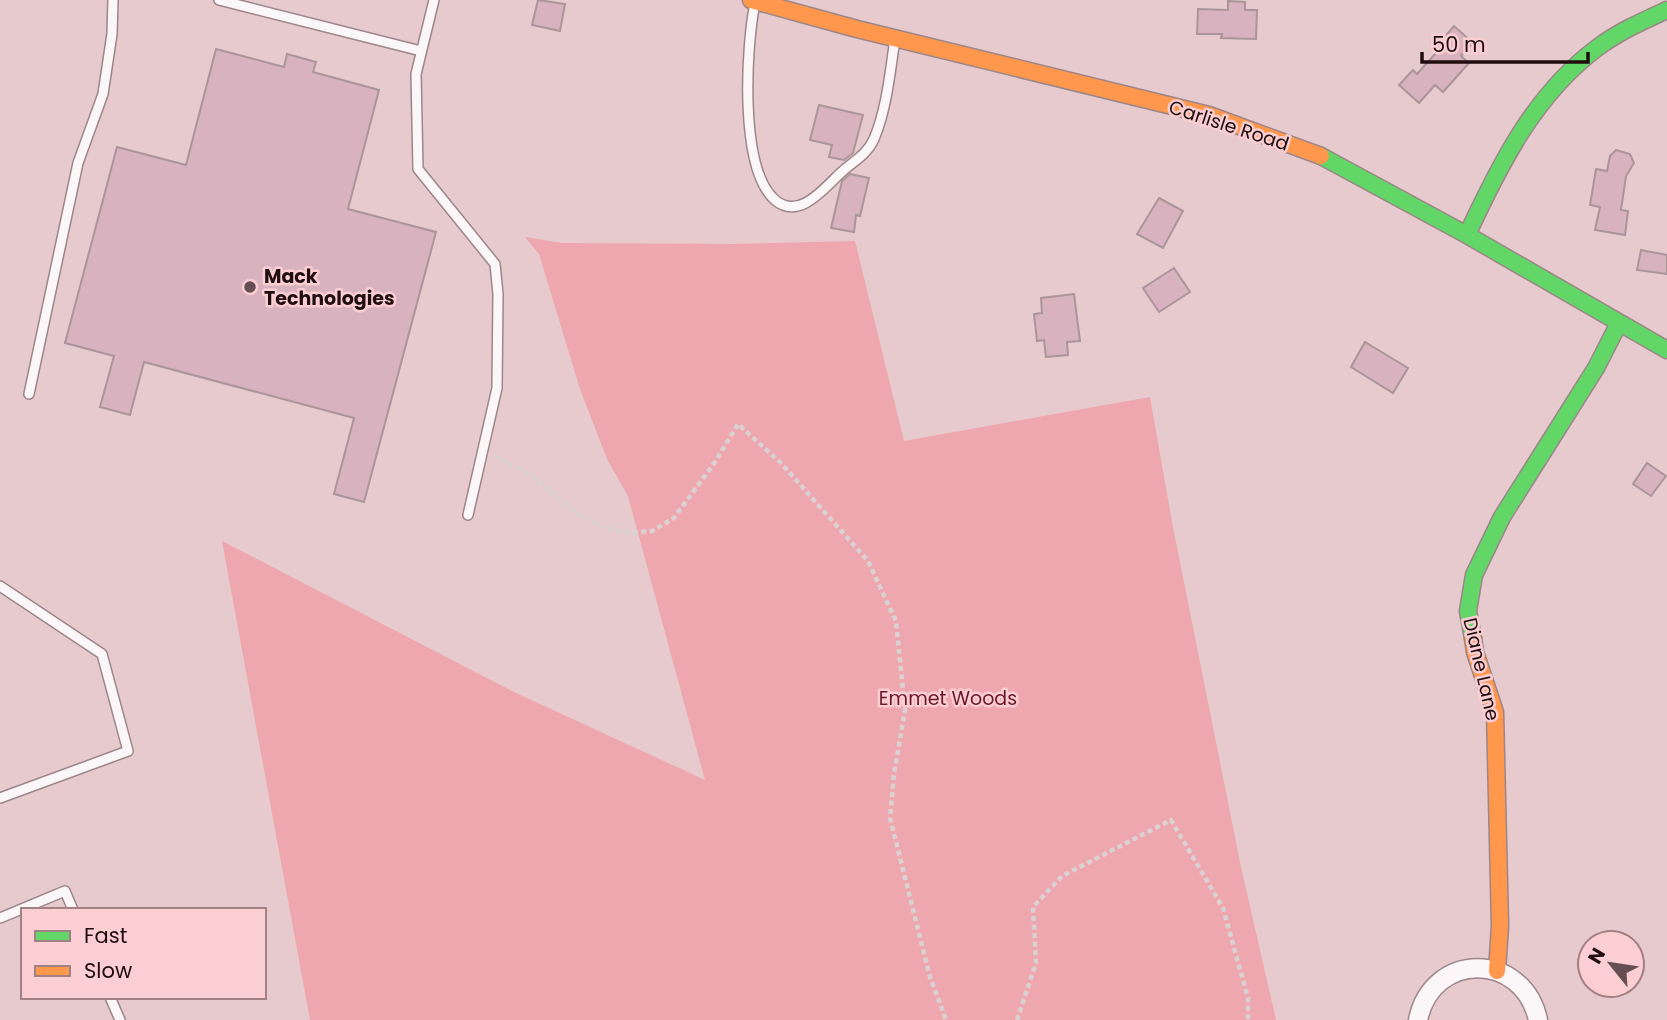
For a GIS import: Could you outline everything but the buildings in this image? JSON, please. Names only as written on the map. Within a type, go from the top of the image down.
[{"type":"street","name":"Carlisle Road","points":[[753,1],[1209,115],[1319,155],[1467,235],[1667,350]]},
{"type":"street","points":[[1467,235],[1493,179],[1523,127],[1551,89],[1577,63],[1607,40],[1634,23],[1667,10]]},
{"type":"street","name":"Diane Lane","points":[[1497,971],[1500,926],[1495,712],[1475,652],[1468,611],[1474,575],[1502,517],[1596,368],[1619,323]]},
{"type":"street","points":[[1418,1020],[1420,1006],[1431,988],[1448,975],[1468,968],[1489,968],[1509,976],[1525,989],[1535,1006],[1538,1020]]},
{"type":"lane","points":[[29,394],[78,163],[103,94],[113,34],[113,0]]},
{"type":"lane","points":[[219,0],[421,51]]},
{"type":"lane","points":[[434,0],[416,74],[418,169],[495,264],[498,294],[497,388],[468,515]]},
{"type":"lane","points":[[753,1],[747,84],[753,150],[763,187],[785,206],[796,206],[812,200],[868,150],[880,122],[896,38]]},
{"type":"lane","points":[[0,586],[102,654],[128,751],[0,798]]},
{"type":"lane","points":[[24,908],[65,891],[72,908]]},
{"type":"lane","points":[[0,918],[21,909]]},
{"type":"lane","points":[[111,999],[120,1020]]},
{"type":"path","points":[[483,451],[530,474],[575,512],[605,528],[630,533],[652,531],[674,518],[715,462],[738,424],[780,463],[868,561],[896,621],[905,710],[890,818],[930,977],[946,1020]]},
{"type":"path","points":[[1017,1020],[1036,963],[1033,907],[1062,876],[1171,820],[1223,908],[1248,998],[1248,1020]]},
{"type":"green space","name":"Emmet Woods","points":[[525,237],[562,243],[735,244],[855,241],[904,441],[1150,397],[1172,522],[1241,867],[1276,1020],[310,1020],[222,541],[514,692],[705,780],[628,496],[607,459],[580,389],[539,254]]},
{"type":"traffic: fast","points":[[1467,235],[1520,133],[1555,87],[1605,42],[1667,10]]},
{"type":"traffic: fast","points":[[1321,156],[1467,235],[1667,350]]},
{"type":"traffic: fast","points":[[1473,638],[1468,611],[1474,575],[1502,517],[1596,368],[1619,323]]},
{"type":"traffic: slow","points":[[751,0],[857,29],[1209,115],[1321,156]]},
{"type":"traffic: slow","points":[[1473,638],[1495,712],[1500,926],[1497,971]]},
{"type":"place","name":"Mack Technologies","points":[[250,287]]}]
